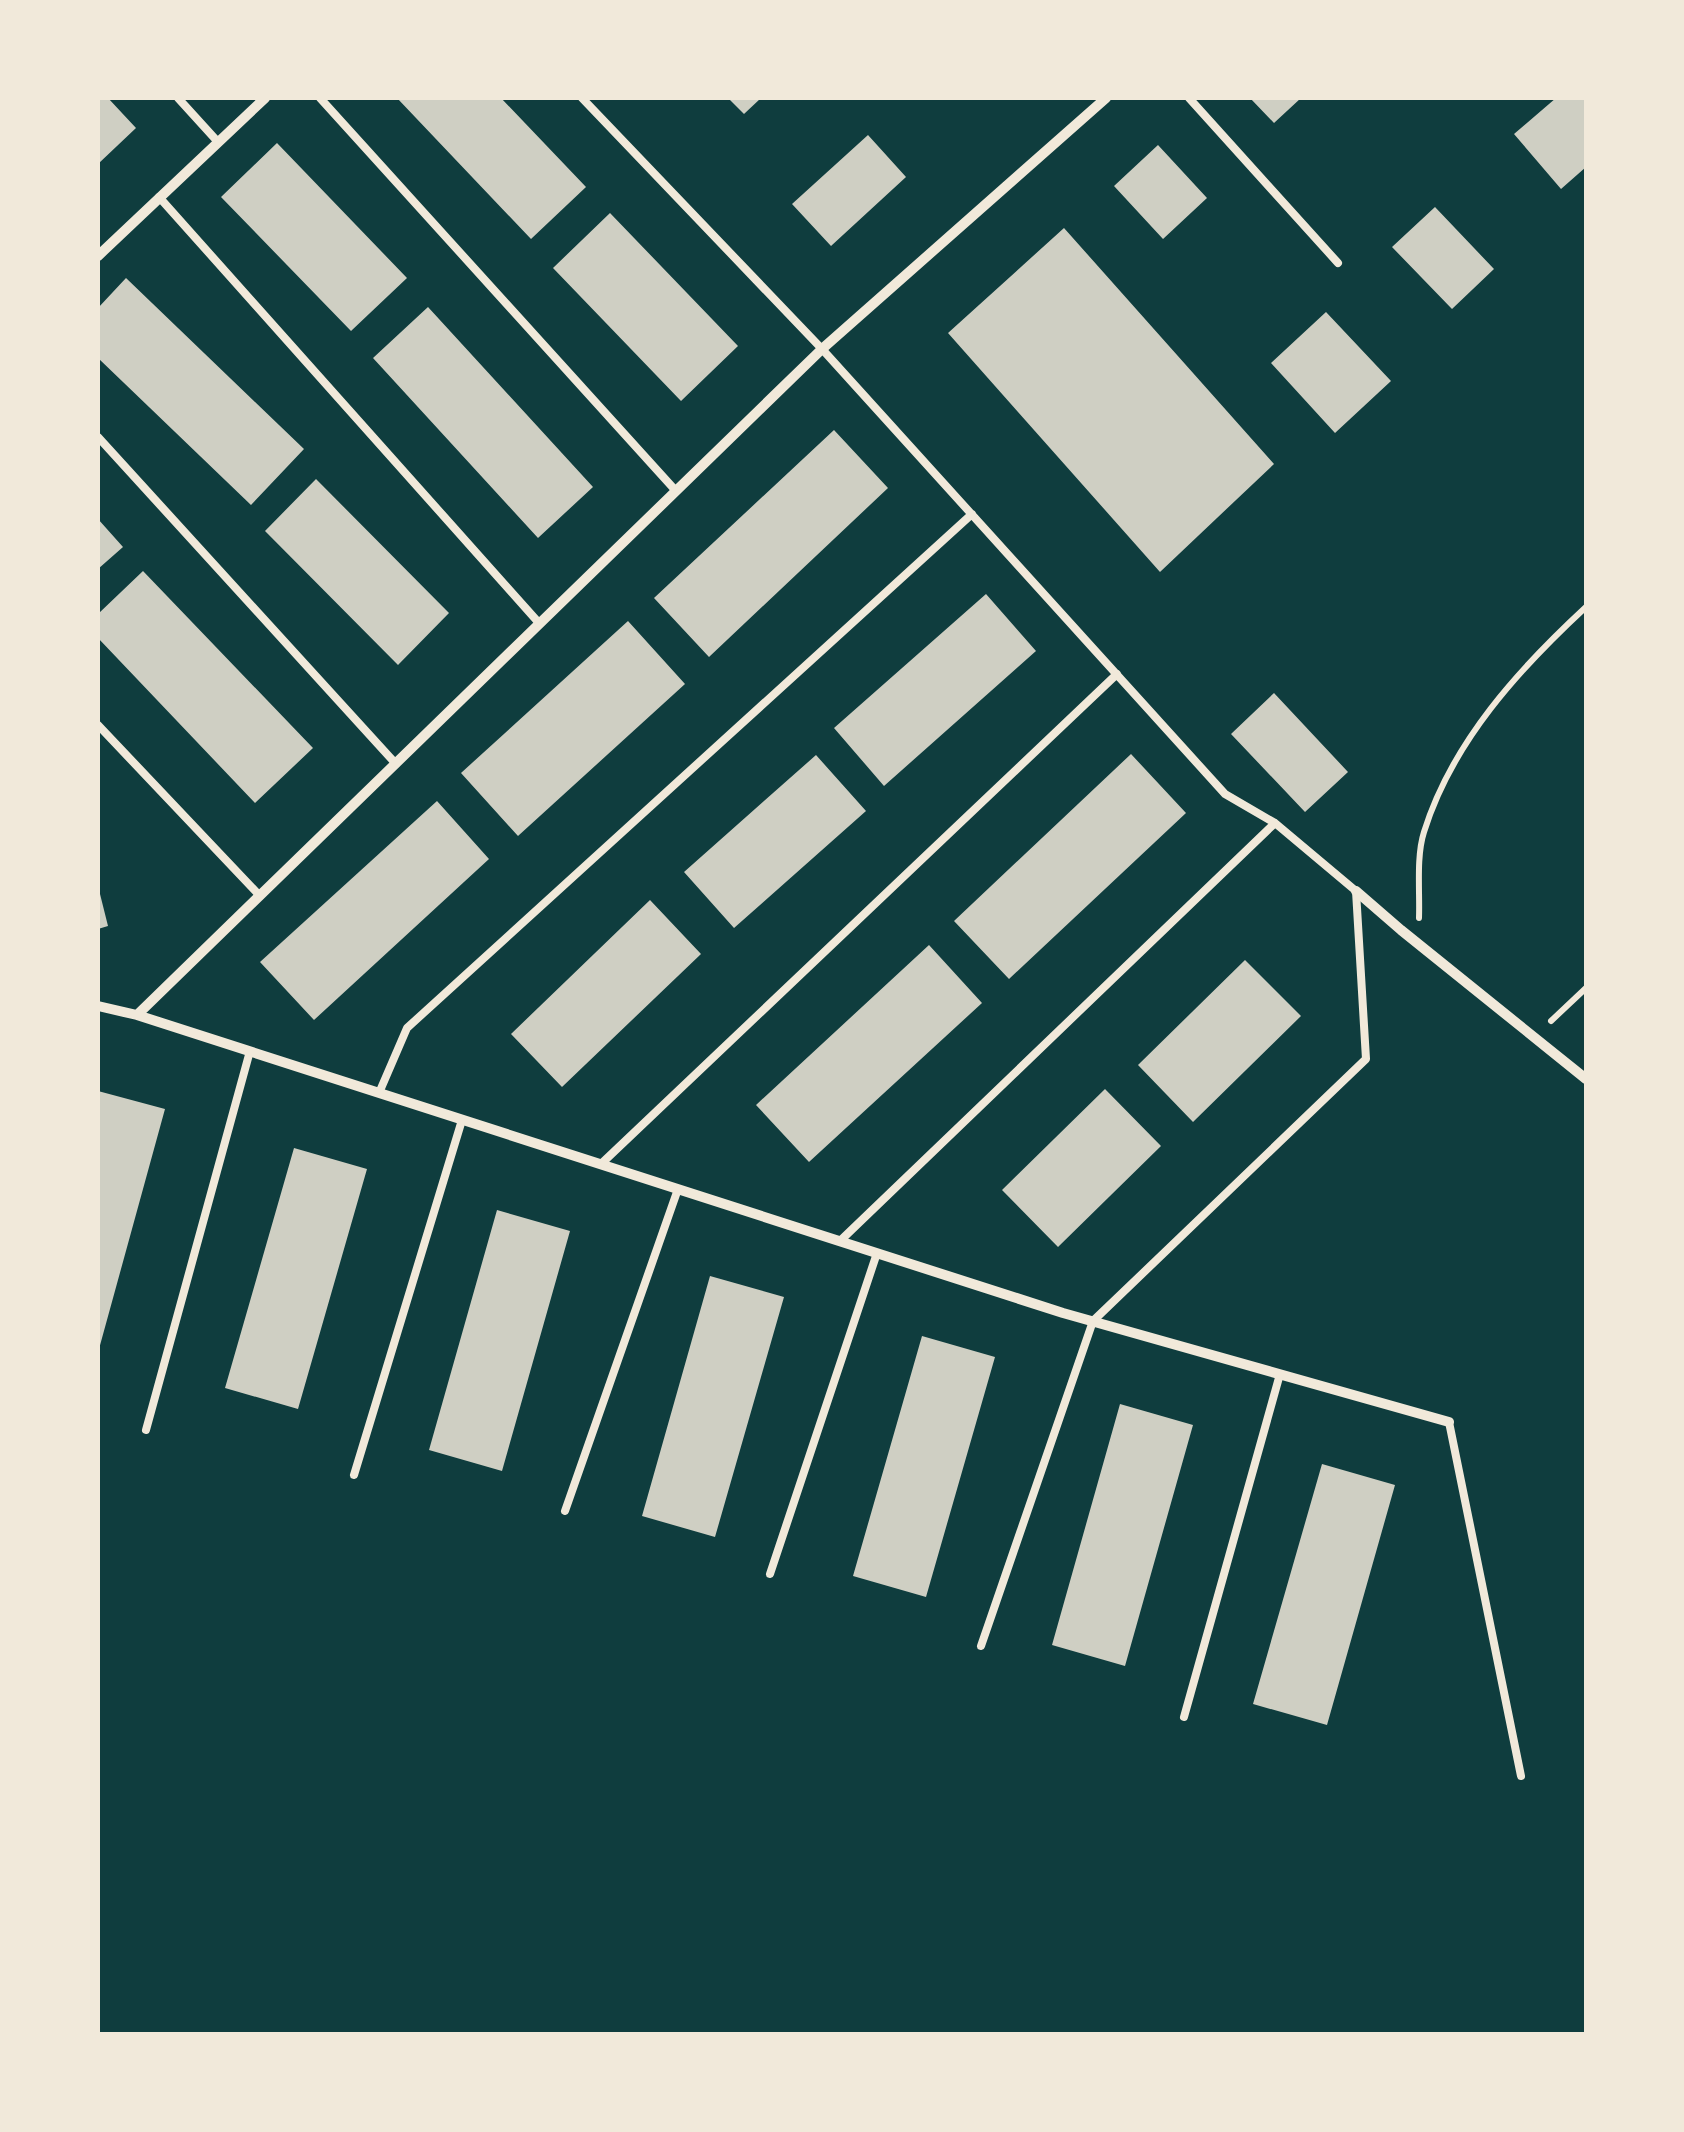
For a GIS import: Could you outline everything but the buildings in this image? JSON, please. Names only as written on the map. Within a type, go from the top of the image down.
[{"type":"street","points":[[98,256],[265,98]]},
{"type":"street","points":[[137,1015],[822,348],[1106,98]]},
{"type":"street","points":[[1356,890],[1586,1079]]},
{"type":"street","points":[[98,1006],[137,1015],[1093,1322],[1449,1422]]},
{"type":"lane","points":[[178,98],[218,142]]},
{"type":"lane","points":[[320,98],[676,490]]},
{"type":"lane","points":[[582,98],[822,348],[1225,794],[1275,823],[1356,890],[1366,1059],[1093,1322],[981,1646]]},
{"type":"lane","points":[[1189,98],[1338,263]]},
{"type":"lane","points":[[160,197],[539,624]]},
{"type":"lane","points":[[98,437],[396,764]]},
{"type":"lane","points":[[379,1093],[407,1028],[972,514]]},
{"type":"lane","points":[[601,1164],[1116,674]]},
{"type":"lane","points":[[98,725],[260,896]]},
{"type":"lane","points":[[840,1241],[1275,823]]},
{"type":"lane","points":[[146,1430],[250,1052]]},
{"type":"lane","points":[[354,1475],[462,1120]]},
{"type":"lane","points":[[565,1510],[678,1189]]},
{"type":"lane","points":[[770,1574],[877,1253]]},
{"type":"lane","points":[[1184,1717],[1280,1374]]},
{"type":"lane","points":[[1449,1422],[1521,1776]]},
{"type":"path","points":[[1418,944],[1423,835],[1461,749],[1531,658],[1586,607]]},
{"type":"path","points":[[1534,1038],[1586,988]]}]
